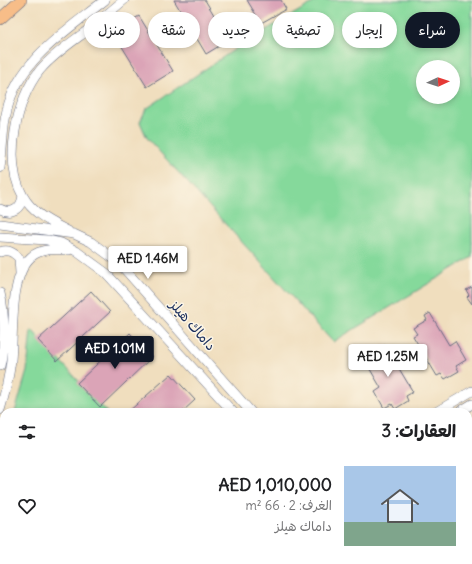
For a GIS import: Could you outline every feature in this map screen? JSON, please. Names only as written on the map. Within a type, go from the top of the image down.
[{"type":"main road","points":[[0,19],[21,0]]},
{"type":"street","points":[[0,168],[7,108],[21,77],[31,63],[43,51],[106,0]]},
{"type":"street","points":[[74,234],[45,219],[34,210],[23,196],[17,179],[14,148],[15,130],[23,99],[30,84],[39,71],[50,59],[124,0]]},
{"type":"street","points":[[0,209],[5,212],[14,211],[21,205],[23,196]]},
{"type":"street","name":"داماك هيلز","points":[[0,224],[74,234],[91,242],[118,262],[247,408]]},
{"type":"street","name":"داماك هيلز","points":[[0,237],[47,240],[61,243],[76,251],[106,273],[229,408]]},
{"type":"street","points":[[1,408],[7,385],[11,359],[14,302],[16,285],[20,274],[32,257],[40,252],[51,249],[76,251]]},
{"type":"street","points":[[0,252],[5,250],[13,252],[19,258],[20,274]]},
{"type":"street","points":[[0,293],[4,312],[2,358],[0,366]]},
{"type":"street","points":[[443,408],[472,391]]},
{"type":"green space","points":[[318,0],[472,0],[472,257],[333,342],[147,138],[140,122],[146,109],[237,48],[264,48],[264,31],[272,26],[272,48],[334,48],[334,12],[297,12]]},
{"type":"green space","points":[[31,329],[103,408],[16,408],[27,371]]},
{"type":"building","points":[[174,0],[205,0],[212,12],[208,12],[208,48],[216,48],[206,54],[200,44],[200,12],[181,12]]},
{"type":"building","points":[[247,0],[281,0],[286,9],[281,12],[272,12],[272,17],[264,21],[264,12],[254,12]]},
{"type":"building","points":[[140,18],[148,31],[148,48],[159,48],[173,71],[147,87],[123,48],[140,48]]},
{"type":"building","points":[[472,287],[472,304],[467,297],[469,295],[466,290]]},
{"type":"building","points":[[91,291],[110,312],[57,361],[38,340]]},
{"type":"building","points":[[430,313],[449,345],[455,341],[466,360],[456,366],[459,371],[445,379],[441,374],[437,376],[413,336],[417,334],[413,328],[427,320],[425,316]]},
{"type":"building","points":[[130,333],[152,357],[100,407],[77,383]]},
{"type":"building","points":[[385,345],[413,392],[406,396],[408,401],[397,408],[394,408],[392,404],[384,408],[375,392],[381,388],[364,359],[366,357],[363,353],[373,347],[375,350]]},
{"type":"building","points":[[171,374],[195,400],[186,408],[133,408]]}]
